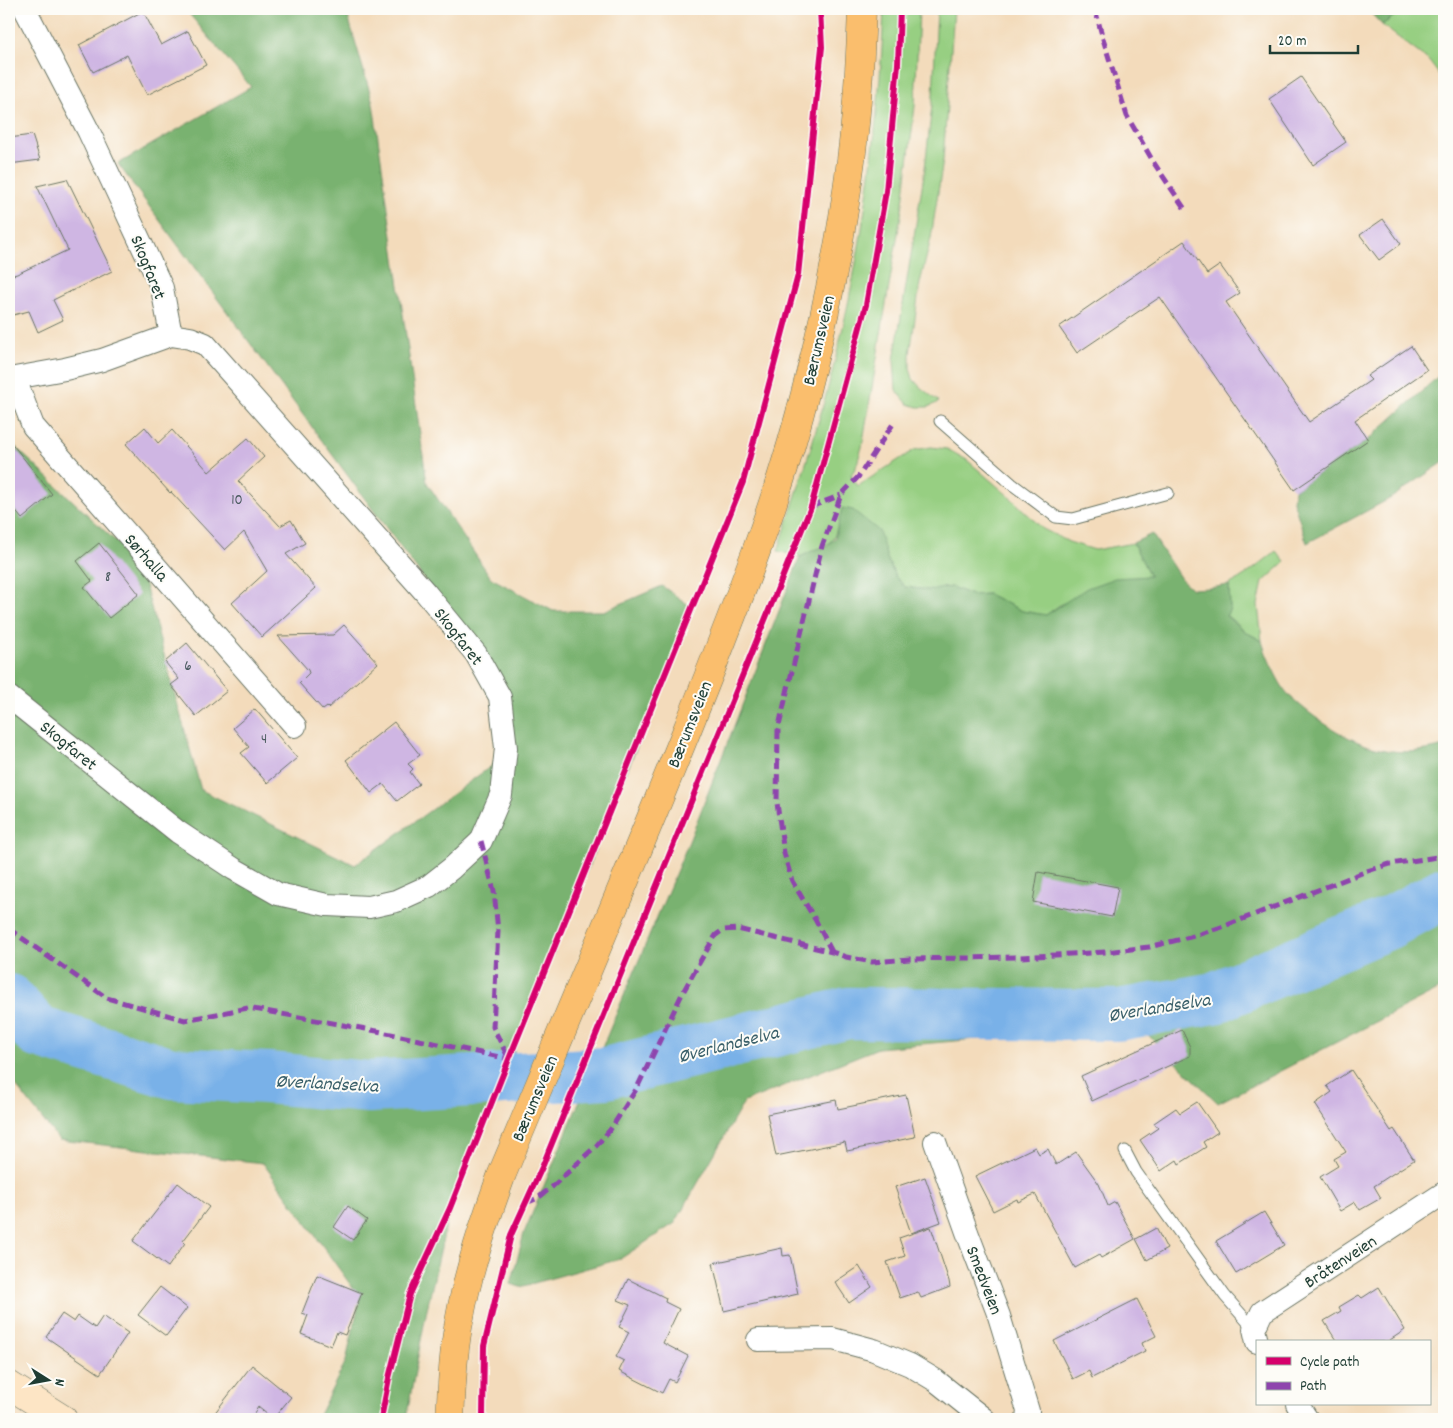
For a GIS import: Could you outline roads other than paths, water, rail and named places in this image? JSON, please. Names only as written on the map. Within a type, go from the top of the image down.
[{"type":"main road","name":"Bærumsveien","points":[[450,1419],[460,1318],[482,1226],[714,663],[748,576],[785,465],[807,388],[828,299],[840,232],[849,175],[856,110],[862,9]]},
{"type":"main road","points":[[9,1385],[63,1419]]},
{"type":"street","name":"Skogfaret","points":[[9,696],[178,832],[234,869],[278,894],[328,905],[369,907],[396,901],[429,886],[481,841],[501,795],[506,748],[500,697],[476,654],[418,585],[205,344],[190,338],[171,335],[162,288],[89,132],[24,9]]},
{"type":"street","name":"Sørhalla","points":[[171,335],[102,360],[12,379],[33,426],[295,726]]},
{"type":"street","name":"Smedveien","points":[[935,1142],[999,1316],[1028,1411],[1027,1419]]},
{"type":"street","name":"Bråtenveien","points":[[1255,1335],[1262,1312],[1444,1193]]},
{"type":"street","points":[[758,1340],[833,1339],[874,1350],[910,1365],[936,1380],[984,1419]]},
{"type":"street","points":[[1298,1406],[1307,1419]]},
{"type":"lane","points":[[940,421],[1012,484],[1056,517],[1073,519],[1168,493]]},
{"type":"lane","points":[[1125,1151],[1136,1172],[1255,1335]]},
{"type":"waterway","name":"Øverlandselva","points":[[9,1000],[38,1032],[172,1073],[268,1078],[369,1087],[606,1073],[848,1013],[1118,1015],[1214,998],[1389,923],[1444,893]]}]
